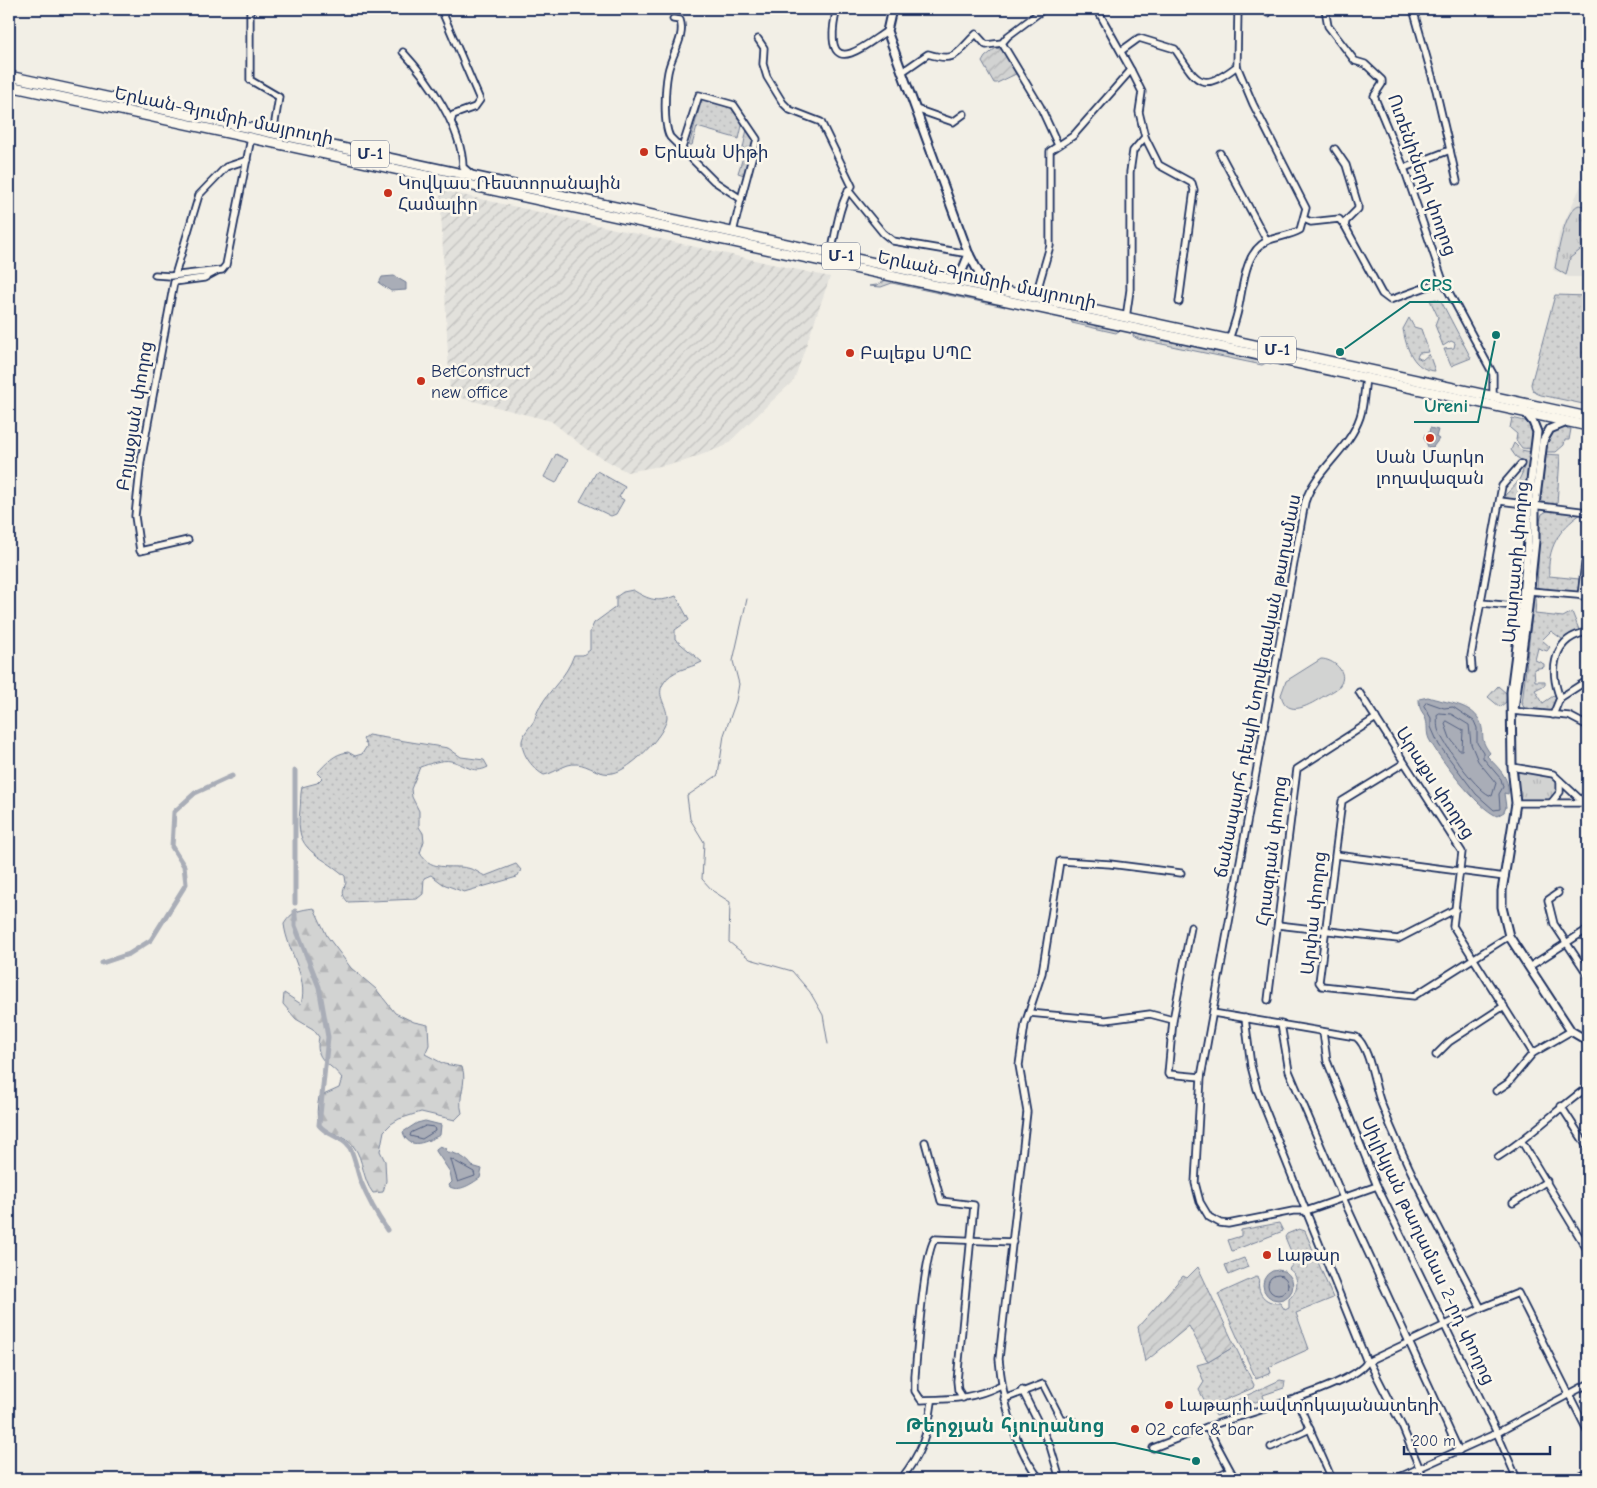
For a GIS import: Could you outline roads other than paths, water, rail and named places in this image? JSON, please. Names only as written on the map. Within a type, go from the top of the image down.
[{"type":"highway","name":"Երևան-Գյումրի մայրուղի","points":[[9,76],[1474,397],[1526,413],[1570,419]]},
{"type":"highway","name":"Երևան-Գյումրի մայրուղի","points":[[9,86],[170,122],[831,254],[986,287],[1229,340],[1366,378],[1474,397],[1492,396],[1570,419]]},
{"type":"highway","points":[[170,122],[172,112]]},
{"type":"highway","name":"Մ-1","points":[[1570,419],[1588,417]]},
{"type":"highway","name":"Մ-1","points":[[1570,419],[1588,426]]},
{"type":"street","points":[[250,9],[250,80],[279,97],[273,134]]},
{"type":"street","points":[[441,9],[480,100],[475,107],[453,115],[451,122]]},
{"type":"street","points":[[837,9],[832,38],[836,49],[843,54],[850,54],[887,31]]},
{"type":"street","points":[[892,9],[887,31],[969,254],[986,287]]},
{"type":"street","points":[[902,72],[928,54],[944,59],[952,58],[976,34],[986,45],[1002,43],[1008,36],[1044,9]]},
{"type":"street","points":[[1097,9],[1142,92],[1139,112],[1145,136],[1159,166],[1192,183],[1194,190],[1179,302]]},
{"type":"street","points":[[1229,340],[1238,311],[1244,279],[1256,251],[1267,241],[1293,234],[1300,230],[1306,208],[1253,104],[1237,66],[1238,9]]},
{"type":"street","name":"Ուռենիների փողոց","points":[[1325,9],[1328,26],[1355,61],[1365,64],[1382,80],[1382,84],[1374,96],[1404,168],[1443,281],[1493,374],[1492,396]]},
{"type":"street","points":[[1413,9],[1436,90],[1457,181]]},
{"type":"street","points":[[673,19],[680,20],[682,32],[668,72],[666,129],[670,138],[714,181],[741,199]]},
{"type":"street","points":[[1120,51],[1139,38],[1175,49],[1189,72],[1200,80],[1212,82],[1220,79],[1237,66]]},
{"type":"street","points":[[758,39],[764,48],[763,64],[774,91],[790,110],[821,122],[852,186],[848,190],[831,254]]},
{"type":"street","points":[[1002,43],[1040,106],[1058,145]]},
{"type":"street","points":[[403,52],[421,71],[451,122],[462,155],[463,167],[475,177]]},
{"type":"street","points":[[1035,298],[1050,246],[1050,151],[1073,136],[1131,70]]},
{"type":"street","points":[[682,148],[699,95],[734,105],[758,139],[731,235]]},
{"type":"street","points":[[916,109],[953,122],[964,114]]},
{"type":"street","points":[[1126,318],[1130,290],[1130,172],[1133,151],[1145,136]]},
{"type":"street","points":[[155,275],[222,270],[226,265],[251,138]]},
{"type":"street","points":[[1335,149],[1346,165],[1358,205],[1358,209],[1346,221],[1345,226]]},
{"type":"street","points":[[1404,168],[1450,150]]},
{"type":"street","points":[[1220,153],[1267,241]]},
{"type":"street","points":[[175,275],[199,195],[226,167],[247,160]]},
{"type":"street","points":[[848,190],[883,233],[893,241],[969,254]]},
{"type":"street","points":[[1304,219],[1311,222],[1336,218],[1345,226],[1378,287],[1390,300],[1443,281]]},
{"type":"street","points":[[952,280],[962,272],[969,254]]},
{"type":"street","name":"Բոյաջյան փողոց","points":[[188,540],[140,551],[135,516],[141,461],[174,282],[204,278],[217,270]]},
{"type":"street","name":"ճանապարհ դեպի Նորվեգական թաղամաս","points":[[1366,378],[1357,423],[1346,442],[1312,485],[1305,502],[1201,1077],[1195,1183],[1200,1202],[1209,1217],[1220,1223],[1228,1224],[1293,1211],[1306,1211],[1377,1186]]},
{"type":"street","name":"Արարատի փողոց","points":[[1526,413],[1533,422],[1537,432],[1528,540],[1525,607],[1512,713],[1512,767],[1516,803],[1502,892],[1502,907],[1509,936],[1571,1031],[1588,1041]]},
{"type":"street","name":"Արարատի փողոց","points":[[1525,607],[1530,591],[1535,541],[1532,505],[1544,436],[1550,429],[1570,419]]},
{"type":"street","points":[[1472,669],[1471,656],[1502,486],[1521,464]]},
{"type":"street","points":[[1500,501],[1588,512]]},
{"type":"street","points":[[1581,596],[1585,563],[1588,557]]},
{"type":"street","points":[[1530,591],[1588,596]]},
{"type":"street","points":[[1481,602],[1525,607]]},
{"type":"street","points":[[1560,698],[1553,674],[1554,660],[1571,639],[1588,632]]},
{"type":"street","points":[[1553,715],[1560,698],[1588,680]]},
{"type":"street","name":"Արաքս փողոց","points":[[1360,692],[1462,852],[1453,926],[1534,1053]]},
{"type":"street","points":[[1512,713],[1569,716],[1588,726]]},
{"type":"street","name":"Հրազդան փողոց","points":[[1268,1000],[1297,769],[1376,718]]},
{"type":"street","name":"Արփա փողոց","points":[[1404,763],[1342,801],[1319,982],[1322,986],[1414,996],[1509,936]]},
{"type":"street","points":[[1512,767],[1545,771],[1557,776],[1560,781],[1586,803]]},
{"type":"street","points":[[1551,803],[1560,792],[1560,781]]},
{"type":"street","points":[[1516,803],[1586,803]]},
{"type":"street","points":[[1336,855],[1505,877]]},
{"type":"street","points":[[1040,1479],[1020,1444],[1009,1418],[1001,1385],[999,1359],[1027,1112],[1020,1065],[1029,1013],[1042,973],[1060,861],[1110,864],[1181,873]]},
{"type":"street","points":[[1558,893],[1548,900],[1554,924],[1588,975]]},
{"type":"street","points":[[1278,925],[1398,939],[1456,909]]},
{"type":"street","points":[[1191,927],[1173,1020],[1168,1074],[1201,1077]]},
{"type":"street","points":[[1529,967],[1588,929]]},
{"type":"street","points":[[1436,1055],[1449,1042],[1504,1006]]},
{"type":"street","points":[[1029,1013],[1106,1020],[1150,1014],[1173,1020]]},
{"type":"street","points":[[1213,1013],[1356,1037],[1362,1041],[1366,1048],[1375,1088],[1390,1127],[1481,1308]]},
{"type":"street","points":[[1245,1018],[1257,1089],[1368,1362],[1402,1426],[1424,1479]]},
{"type":"street","points":[[1281,1024],[1289,1071],[1343,1198],[1458,1451]]},
{"type":"street","points":[[1496,1091],[1508,1084],[1534,1053],[1571,1031]]},
{"type":"street","name":"Սիլիկյան թաղամաս 2-րդ փողոց","points":[[1323,1032],[1327,1062],[1377,1186],[1497,1433],[1517,1479]]},
{"type":"street","points":[[1498,1157],[1522,1142],[1561,1106],[1588,1088]]},
{"type":"street","points":[[1561,1106],[1588,1148]]},
{"type":"street","points":[[925,1142],[941,1201],[974,1205],[957,1381],[958,1390],[963,1398]]},
{"type":"street","points":[[1522,1142],[1588,1251]]},
{"type":"street","points":[[1513,1203],[1547,1181]]},
{"type":"street","points":[[1001,1385],[981,1395],[921,1400],[915,1392],[915,1376],[927,1266],[932,1242],[936,1239],[1013,1242]]},
{"type":"street","points":[[1153,1448],[1207,1427],[1296,1398],[1354,1375],[1364,1368],[1368,1362],[1481,1308],[1518,1293],[1571,1394],[1588,1432]]},
{"type":"street","points":[[1004,1398],[1043,1384],[1061,1419],[1072,1420]]},
{"type":"street","points":[[1395,1479],[1497,1433],[1588,1384]]},
{"type":"street","points":[[1022,1390],[1050,1446],[1058,1476]]},
{"type":"street","points":[[1296,1398],[1332,1479]]},
{"type":"street","points":[[901,1479],[916,1461],[922,1448],[932,1402]]},
{"type":"street","points":[[1207,1427],[1235,1479]]},
{"type":"street","points":[[1271,1447],[1310,1429]]},
{"type":"street","points":[[1210,1479],[1230,1470]]},
{"type":"street","points":[[1572,1479],[1588,1473]]},
{"type":"water","points":[[394,276],[406,283],[406,290],[391,291],[379,283],[382,277]]},
{"type":"water","name":"Սան Մարկո լողավազան","points":[[1430,428],[1438,430],[1436,437],[1439,439],[1433,447],[1428,447],[1424,437],[1425,434],[1428,436]]},
{"type":"water","points":[[1428,697],[1466,708],[1477,717],[1481,724],[1483,741],[1490,753],[1487,756],[1502,773],[1507,782],[1508,794],[1504,793],[1506,807],[1504,812],[1497,816],[1479,803],[1459,782],[1434,747],[1429,739],[1426,720],[1419,704],[1419,699]]},
{"type":"water","points":[[425,1121],[441,1125],[440,1135],[419,1143],[409,1142],[403,1132],[417,1123]]},
{"type":"water","points":[[440,1146],[445,1148],[447,1152],[464,1158],[472,1166],[482,1169],[480,1178],[462,1188],[450,1187],[449,1185],[452,1182],[450,1172],[436,1151]]},
{"type":"water","points":[[1278,1270],[1289,1274],[1293,1285],[1289,1296],[1278,1300],[1267,1296],[1263,1285],[1267,1274]]},
{"type":"waterway","points":[[747,599],[733,661],[739,684],[736,701],[724,735],[718,775],[687,796],[690,819],[704,842],[702,879],[713,891],[730,902],[729,942],[750,959],[792,971],[810,992],[823,1015],[828,1044]]},
{"type":"waterway","points":[[295,771],[295,903]]},
{"type":"waterway","points":[[102,963],[129,954],[151,940],[186,884],[184,866],[172,847],[174,812],[195,793],[232,776]]},
{"type":"waterway","points":[[295,911],[295,926],[319,987],[328,1037],[319,1125],[350,1148],[361,1182],[387,1230]]},
{"type":"place","name":"Երևան Սիթի","points":[[644,152]]},
{"type":"place","name":"Կովկաս Ռեստորանային Համալիր","points":[[388,193]]},
{"type":"place","name":"Ureni","points":[[1496,335]]},
{"type":"place","name":"CPS","points":[[1340,352]]},
{"type":"place","name":"Բալեքս ՍՊԸ","points":[[850,353]]},
{"type":"place","name":"BetConstruct new office","points":[[421,381]]},
{"type":"place","name":"Սան Մարկո լողավազան","points":[[1430,438]]},
{"type":"place","name":"Լաթար","points":[[1267,1255]]},
{"type":"place","name":"Լաթարի ավտոկայանատեղի","points":[[1169,1405]]},
{"type":"place","name":"O2 cafe & bar","points":[[1135,1429]]},
{"type":"place","name":"Թերջյան հյուրանոց","points":[[1196,1461]]}]
